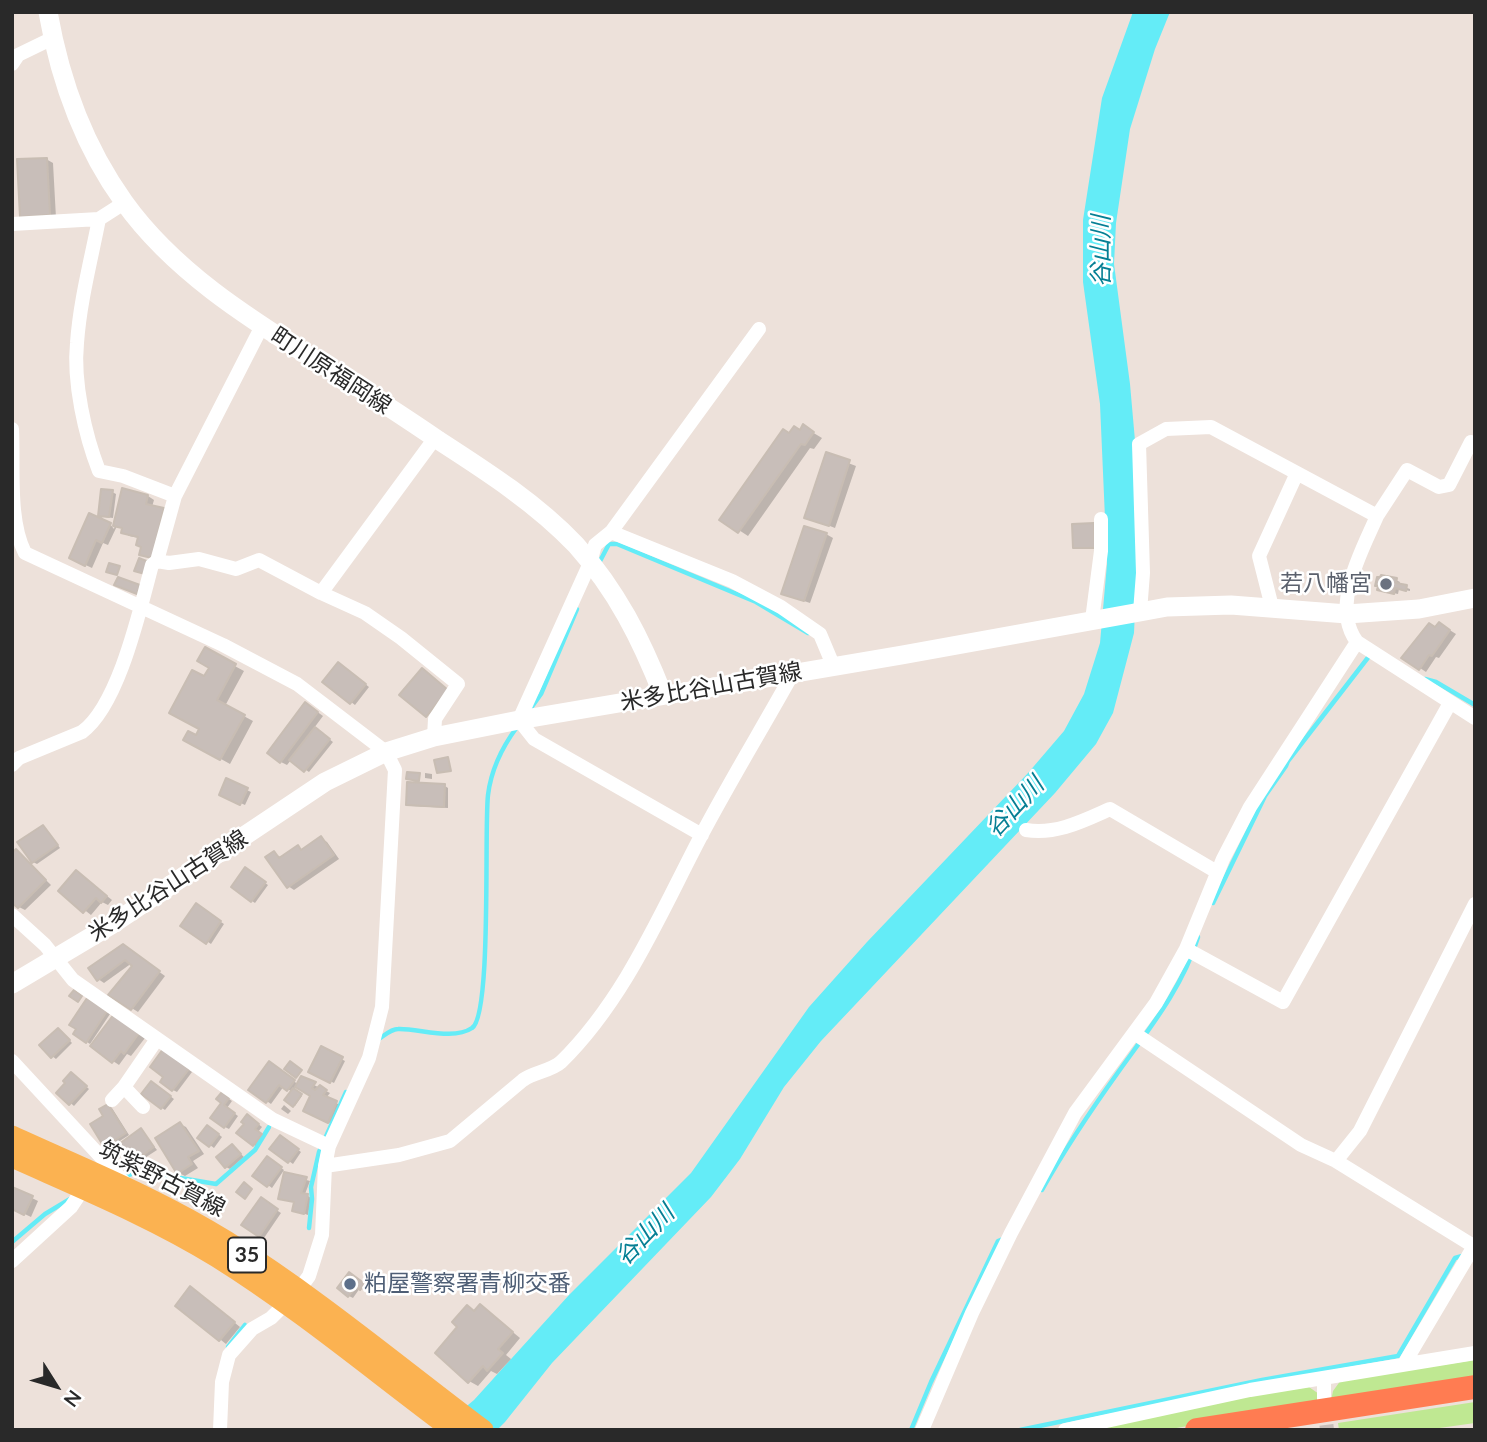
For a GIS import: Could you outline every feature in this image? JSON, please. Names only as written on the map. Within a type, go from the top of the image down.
[{"type":"highway","points":[[1197,1430],[1475,1387]]},
{"type":"highway","points":[[1246,1430],[1475,1396]]},
{"type":"main road","name":"町川原福岡線","points":[[48,12],[62,78],[75,115],[124,203],[174,258],[200,281],[262,326],[494,476],[545,516],[590,563],[626,612],[642,641],[663,695]]},
{"type":"main road","name":"米多比谷山古賀線","points":[[12,984],[190,873],[325,782],[386,752],[434,737],[1167,607],[1231,605],[1347,614],[1419,609],[1475,598]]},
{"type":"main road","name":"筑紫野古賀線","points":[[12,1136],[132,1191],[226,1241],[446,1423],[483,1430]]},
{"type":"main road","name":"筑紫野古賀線","points":[[12,1157],[169,1230],[293,1298]]},
{"type":"street","points":[[12,64],[18,55],[53,38]]},
{"type":"street","points":[[12,224],[99,219],[124,203]]},
{"type":"street","points":[[99,219],[76,345],[77,381],[93,456],[99,471],[123,476],[175,496]]},
{"type":"street","points":[[12,765],[19,758],[89,727],[120,672],[152,565],[157,561],[175,496],[262,326]]},
{"type":"street","points":[[702,835],[534,739],[519,720],[590,563],[595,545],[611,533],[759,329]]},
{"type":"street","points":[[1138,612],[1143,573],[1139,444],[1166,429],[1211,427],[1377,516]]},
{"type":"street","points":[[12,429],[15,511],[19,541],[25,553],[223,645],[297,684],[386,752],[395,771],[382,1007],[369,1058],[329,1146],[325,1166],[322,1235],[309,1276],[293,1298],[271,1318],[252,1329],[229,1355],[222,1382],[220,1430]]},
{"type":"street","points":[[321,593],[435,438]]},
{"type":"street","points":[[1471,442],[1449,485],[1439,487],[1407,470],[1377,516],[1356,567],[1348,594],[1347,614],[1350,634],[1357,642],[1475,718]]},
{"type":"street","points":[[1272,607],[1259,556],[1297,473]]},
{"type":"street","points":[[1092,620],[1101,551],[1101,519]]},
{"type":"street","points":[[611,533],[732,581],[781,607],[820,634],[834,665]]},
{"type":"street","points":[[157,561],[169,563],[199,559],[236,569],[259,560],[365,613],[458,684],[435,719],[434,737]]},
{"type":"street","points":[[922,1430],[972,1313],[1069,1125],[1156,1003],[1186,949],[1217,872],[1251,807],[1357,642]]},
{"type":"street","points":[[325,1166],[399,1155],[450,1141],[531,1074],[558,1065],[604,1013],[659,922],[702,835],[793,673]]},
{"type":"street","points":[[1186,949],[1283,1002],[1450,703]]},
{"type":"street","points":[[1026,830],[1042,833],[1063,828],[1110,809],[1217,872]]},
{"type":"street","points":[[1336,1161],[1360,1131],[1475,904]]},
{"type":"street","points":[[12,915],[45,945],[73,979],[272,1119],[329,1146]]},
{"type":"street","points":[[1134,1033],[1301,1145],[1336,1161],[1474,1247],[1404,1364]]},
{"type":"street","points":[[112,1100],[157,1039]]},
{"type":"street","points":[[12,1061],[132,1191]]},
{"type":"street","points":[[124,1087],[143,1107]]},
{"type":"street","points":[[12,1261],[71,1207],[83,1189]]},
{"type":"street","points":[[1066,1430],[1250,1390],[1324,1380],[1475,1353]]},
{"type":"street","points":[[1324,1380],[1324,1399]]},
{"type":"green space","points":[[1475,1360],[1475,1381],[1331,1401],[1333,1391],[1341,1380]]},
{"type":"green space","points":[[1309,1387],[1319,1394],[1319,1403],[1165,1430],[1091,1430],[1220,1400]]},
{"type":"green space","points":[[1475,1402],[1475,1423],[1425,1430],[1339,1430],[1338,1423]]},
{"type":"water","name":"谷山川","points":[[1133,12],[1170,12],[1155,49],[1130,129],[1116,223],[1114,264],[1136,452],[1136,589],[1134,633],[1113,713],[1096,744],[1055,793],[821,1041],[784,1087],[740,1159],[711,1197],[552,1363],[505,1422],[497,1430],[438,1430],[474,1400],[569,1295],[691,1173],[809,1007],[1028,773],[1064,731],[1084,694],[1100,643],[1107,564],[1100,404],[1083,282],[1083,220],[1102,98]]},
{"type":"building","points":[[47,158],[50,215],[20,217],[17,159]]},
{"type":"building","points":[[803,424],[814,432],[805,445],[801,444],[738,533],[719,520],[783,429],[789,433],[794,426],[800,430]]},
{"type":"building","points":[[826,452],[850,460],[829,526],[804,518]]},
{"type":"building","points":[[122,488],[148,495],[146,504],[164,508],[152,558],[139,555],[141,547],[136,545],[138,537],[121,533],[122,528],[113,526]]},
{"type":"building","points":[[101,489],[113,490],[109,517],[98,516]]},
{"type":"building","points":[[89,513],[111,523],[102,543],[96,540],[85,566],[69,558]]},
{"type":"building","points":[[1094,523],[1095,548],[1073,548],[1072,524]]},
{"type":"building","points":[[804,526],[827,533],[804,601],[781,594]]},
{"type":"building","points":[[139,558],[149,562],[145,574],[134,571]]},
{"type":"building","points":[[109,563],[120,566],[117,575],[106,572]]},
{"type":"building","points":[[1381,575],[1397,578],[1396,583],[1407,585],[1406,591],[1395,588],[1394,594],[1377,590],[1377,577]]},
{"type":"building","points":[[118,577],[140,585],[137,594],[114,585]]},
{"type":"building","points":[[1439,622],[1450,630],[1419,670],[1401,658],[1429,623],[1435,627]]},
{"type":"building","points":[[205,647],[236,664],[217,700],[245,715],[220,760],[183,740],[188,731],[196,735],[199,729],[169,713],[192,670],[204,676],[209,668],[197,661]]},
{"type":"building","points":[[338,662],[366,684],[350,704],[322,682]]},
{"type":"building","points":[[422,668],[448,690],[426,717],[399,695]]},
{"type":"building","points":[[305,702],[318,712],[280,763],[267,753]]},
{"type":"building","points":[[315,727],[330,739],[304,772],[289,760]]},
{"type":"building","points":[[448,757],[451,771],[437,773],[434,760]]},
{"type":"building","points":[[407,772],[420,773],[419,781],[406,779]]},
{"type":"building","points":[[226,778],[248,788],[240,805],[219,795]]},
{"type":"building","points":[[407,782],[445,784],[444,807],[406,805]]},
{"type":"building","points":[[43,825],[58,845],[32,863],[17,842]]},
{"type":"building","points":[[321,836],[334,855],[287,888],[265,857],[274,851],[279,858],[298,845],[301,850]]},
{"type":"building","points":[[16,849],[46,880],[18,908],[12,903],[12,853]]},
{"type":"building","points":[[245,867],[266,882],[251,902],[231,887]]},
{"type":"building","points":[[76,870],[107,896],[101,903],[96,898],[83,913],[58,891]]},
{"type":"building","points":[[196,903],[221,921],[206,944],[180,926]]},
{"type":"building","points":[[123,944],[160,971],[131,1010],[108,995],[132,966],[125,960],[97,981],[88,968]]},
{"type":"building","points":[[74,990],[82,996],[78,1002],[69,996]]},
{"type":"building","points":[[87,998],[107,1011],[86,1043],[73,1034],[76,1029],[69,1025]]},
{"type":"building","points":[[114,1014],[139,1033],[124,1054],[121,1051],[112,1063],[90,1046]]},
{"type":"building","points":[[58,1028],[70,1040],[51,1058],[39,1045]]},
{"type":"building","points":[[321,1046],[343,1057],[330,1083],[308,1072]]},
{"type":"building","points":[[163,1049],[189,1069],[172,1091],[160,1082],[163,1077],[150,1067]]},
{"type":"building","points":[[269,1061],[295,1080],[287,1091],[279,1085],[266,1103],[248,1090]]},
{"type":"building","points":[[290,1061],[302,1070],[296,1078],[284,1069]]},
{"type":"building","points":[[71,1072],[87,1086],[69,1105],[56,1093]]},
{"type":"building","points":[[301,1076],[316,1082],[312,1088],[315,1090],[320,1085],[327,1090],[323,1095],[337,1101],[328,1123],[303,1111],[310,1096],[295,1087]]},
{"type":"building","points":[[151,1081],[171,1096],[161,1109],[141,1094]]},
{"type":"building","points":[[293,1088],[302,1094],[293,1107],[284,1100]]},
{"type":"building","points":[[222,1092],[229,1098],[224,1105],[235,1113],[224,1128],[210,1118],[221,1103],[216,1099]]},
{"type":"building","points":[[108,1104],[126,1133],[104,1147],[90,1124],[103,1116],[99,1109]]},
{"type":"building","points":[[247,1114],[259,1124],[255,1129],[262,1134],[253,1146],[236,1133],[244,1124],[241,1122]]},
{"type":"building","points":[[180,1122],[199,1151],[188,1157],[192,1164],[177,1174],[155,1138]]},
{"type":"building","points":[[207,1125],[219,1134],[209,1147],[197,1138]]},
{"type":"building","points":[[141,1128],[154,1147],[132,1163],[119,1144]]},
{"type":"building","points":[[280,1135],[299,1149],[288,1163],[269,1149]]},
{"type":"building","points":[[232,1144],[241,1154],[225,1168],[216,1157]]},
{"type":"building","points":[[267,1156],[282,1167],[267,1187],[252,1176]]},
{"type":"building","points":[[284,1172],[307,1177],[301,1193],[308,1194],[304,1214],[292,1211],[294,1202],[278,1199]]},
{"type":"building","points":[[244,1182],[252,1189],[245,1199],[236,1192]]},
{"type":"building","points":[[12,1187],[33,1196],[24,1215],[12,1209]]},
{"type":"building","points":[[261,1197],[278,1209],[259,1237],[241,1225]]},
{"type":"building","points":[[349,1272],[365,1284],[360,1290],[356,1287],[348,1297],[337,1288]]},
{"type":"building","points":[[190,1286],[235,1322],[219,1341],[175,1306]]},
{"type":"building","points":[[480,1304],[513,1332],[498,1349],[503,1353],[487,1371],[483,1366],[468,1383],[435,1353],[457,1327],[452,1322],[467,1305],[474,1311]]},
{"type":"waterway","points":[[599,563],[609,544],[617,544],[756,602],[808,633]]},
{"type":"waterway","points":[[531,708],[541,694],[577,609]]},
{"type":"waterway","points":[[1213,903],[1265,796],[1288,761],[1370,655]]},
{"type":"waterway","points":[[1425,679],[1436,682],[1475,705]]},
{"type":"waterway","points":[[379,1039],[398,1029],[446,1034],[464,1032],[472,1028],[478,1016],[485,957],[488,795],[498,759],[517,727]]},
{"type":"waterway","points":[[1042,1190],[1088,1115],[1164,1007],[1184,973],[1198,937]]},
{"type":"waterway","points":[[309,1228],[311,1187],[319,1152],[346,1092]]},
{"type":"waterway","points":[[124,1177],[139,1171],[216,1184],[255,1150],[269,1127]]},
{"type":"waterway","points":[[12,1242],[45,1214],[70,1199]]},
{"type":"waterway","points":[[911,1430],[998,1241],[1003,1239]]},
{"type":"waterway","points":[[1020,1430],[1262,1380],[1398,1356],[1455,1258],[1462,1256]]},
{"type":"waterway","points":[[228,1347],[245,1325]]},
{"type":"tunnel","points":[[1324,1404],[1327,1430]]},
{"type":"place","name":"若八幡宮","points":[[1386,584]]},
{"type":"place","name":"粕屋警察署青柳交番","points":[[350,1284]]}]
